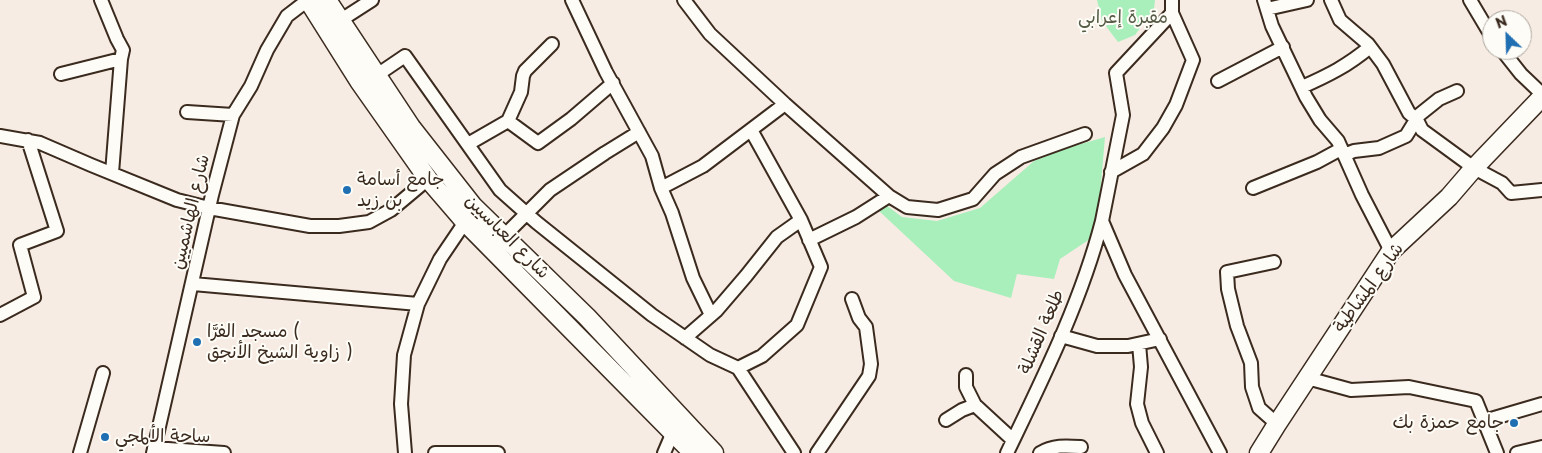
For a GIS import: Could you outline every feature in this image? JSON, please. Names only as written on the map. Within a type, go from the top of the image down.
[{"type":"main road","name":"شارع العباسيين","points":[[308,0],[428,179],[466,222],[693,453]]},
{"type":"main road","name":"شارع العباسيين","points":[[327,0],[411,127],[473,206],[587,318],[714,453]]},
{"type":"main road","name":"شارع المشاطية","points":[[1260,453],[1277,424],[1391,251],[1449,197],[1542,96]]},
{"type":"street","points":[[101,0],[116,39],[123,50],[112,174]]},
{"type":"street","name":"شارع الهاشميين","points":[[153,450],[209,208],[234,115],[287,16],[308,0]]},
{"type":"street","points":[[341,20],[372,0]]},
{"type":"street","points":[[572,0],[652,156],[660,188],[672,213],[693,278],[711,315]]},
{"type":"street","points":[[684,0],[710,34],[785,104],[889,196],[907,207],[938,210],[973,198],[995,174],[1021,157],[1085,134]]},
{"type":"street","points":[[1111,172],[1143,154],[1163,128],[1176,105],[1193,60],[1172,13],[1172,0]]},
{"type":"street","points":[[1307,0],[1266,4],[1272,26],[1320,120],[1338,142],[1362,195],[1391,251]]},
{"type":"street","points":[[1331,0],[1340,20],[1368,44],[1383,64],[1408,113],[1417,120],[1422,130],[1474,168],[1502,183],[1511,193],[1542,190]]},
{"type":"street","points":[[1470,0],[1482,20]]},
{"type":"street","name":"طلعة القشلة","points":[[1007,453],[1068,321],[1097,241],[1123,115],[1116,73],[1172,13]]},
{"type":"street","points":[[468,144],[508,121],[521,92],[525,71],[552,44]]},
{"type":"street","points":[[1218,81],[1283,47]]},
{"type":"street","points":[[1302,87],[1350,64],[1370,47]]},
{"type":"street","points":[[377,75],[405,56],[500,190],[526,214],[652,315],[710,355],[738,368],[794,453]]},
{"type":"street","points":[[61,74],[121,59]]},
{"type":"street","points":[[1510,60],[1542,96]]},
{"type":"street","points":[[508,121],[538,143],[571,119],[613,83]]},
{"type":"street","points":[[1253,188],[1343,152],[1379,148],[1406,136],[1419,115],[1439,99],[1457,91]]},
{"type":"street","points":[[660,188],[703,166],[785,104]]},
{"type":"street","points":[[186,112],[234,115]]},
{"type":"street","points":[[738,368],[762,356],[796,325],[822,268],[801,220],[751,130]]},
{"type":"street","points":[[504,236],[550,190],[640,132]]},
{"type":"street","points":[[0,136],[40,143],[177,200],[209,208],[310,226],[339,226],[369,222],[391,210],[428,179]]},
{"type":"street","points":[[0,315],[34,297],[20,245],[57,230],[28,140]]},
{"type":"street","points":[[809,240],[856,217],[889,196]]},
{"type":"street","points":[[685,338],[711,315],[746,276],[777,237],[801,220]]},
{"type":"street","points":[[1102,221],[1125,275],[1220,453]]},
{"type":"street","points":[[406,453],[401,404],[404,355],[418,304],[440,259],[466,222]]},
{"type":"street","points":[[1274,262],[1227,272],[1228,289],[1237,326],[1251,363],[1254,394],[1259,408],[1277,424]]},
{"type":"street","points":[[192,284],[418,304]]},
{"type":"street","points":[[817,453],[869,376],[871,364],[866,327],[859,318],[852,299]]},
{"type":"street","points":[[1061,336],[1097,346],[1139,344],[1160,339]]},
{"type":"street","points":[[1139,344],[1140,367],[1137,404],[1142,423],[1157,453]]},
{"type":"street","points":[[80,453],[103,373]]},
{"type":"street","points":[[966,375],[966,387],[975,405],[1013,440]]},
{"type":"street","points":[[1307,378],[1351,390],[1409,387],[1476,401],[1497,453]]},
{"type":"street","points":[[1484,421],[1542,404]]},
{"type":"street","points":[[946,420],[962,410],[975,405]]},
{"type":"street","points":[[664,453],[673,432]]},
{"type":"street","points":[[1040,453],[1047,448],[1058,446],[1081,447]]},
{"type":"street","points":[[1517,453],[1542,447]]},
{"type":"street","points":[[153,450],[224,453]]},
{"type":"street","points":[[435,453],[498,453]]},
{"type":"green space","name":"مقبرة إعرابي","points":[[1097,0],[1155,0],[1154,9],[1135,35],[1118,42],[1102,21]]},
{"type":"green space","points":[[1105,137],[1098,218],[1093,237],[1060,259],[1054,279],[1017,274],[1011,298],[954,281],[878,210],[886,205],[902,217],[937,221],[980,208],[1034,161],[1064,149]]},
{"type":"place","name":"جامع أسامة بن زيد","points":[[347,190]]},
{"type":"place","name":"مسجد الفرَّا ( زاوية الشيخ الأنجق )","points":[[197,342]]},
{"type":"place","name":"جامع حمزة بك","points":[[1514,423]]},
{"type":"place","name":"ساحة الألمجي","points":[[105,437]]}]
